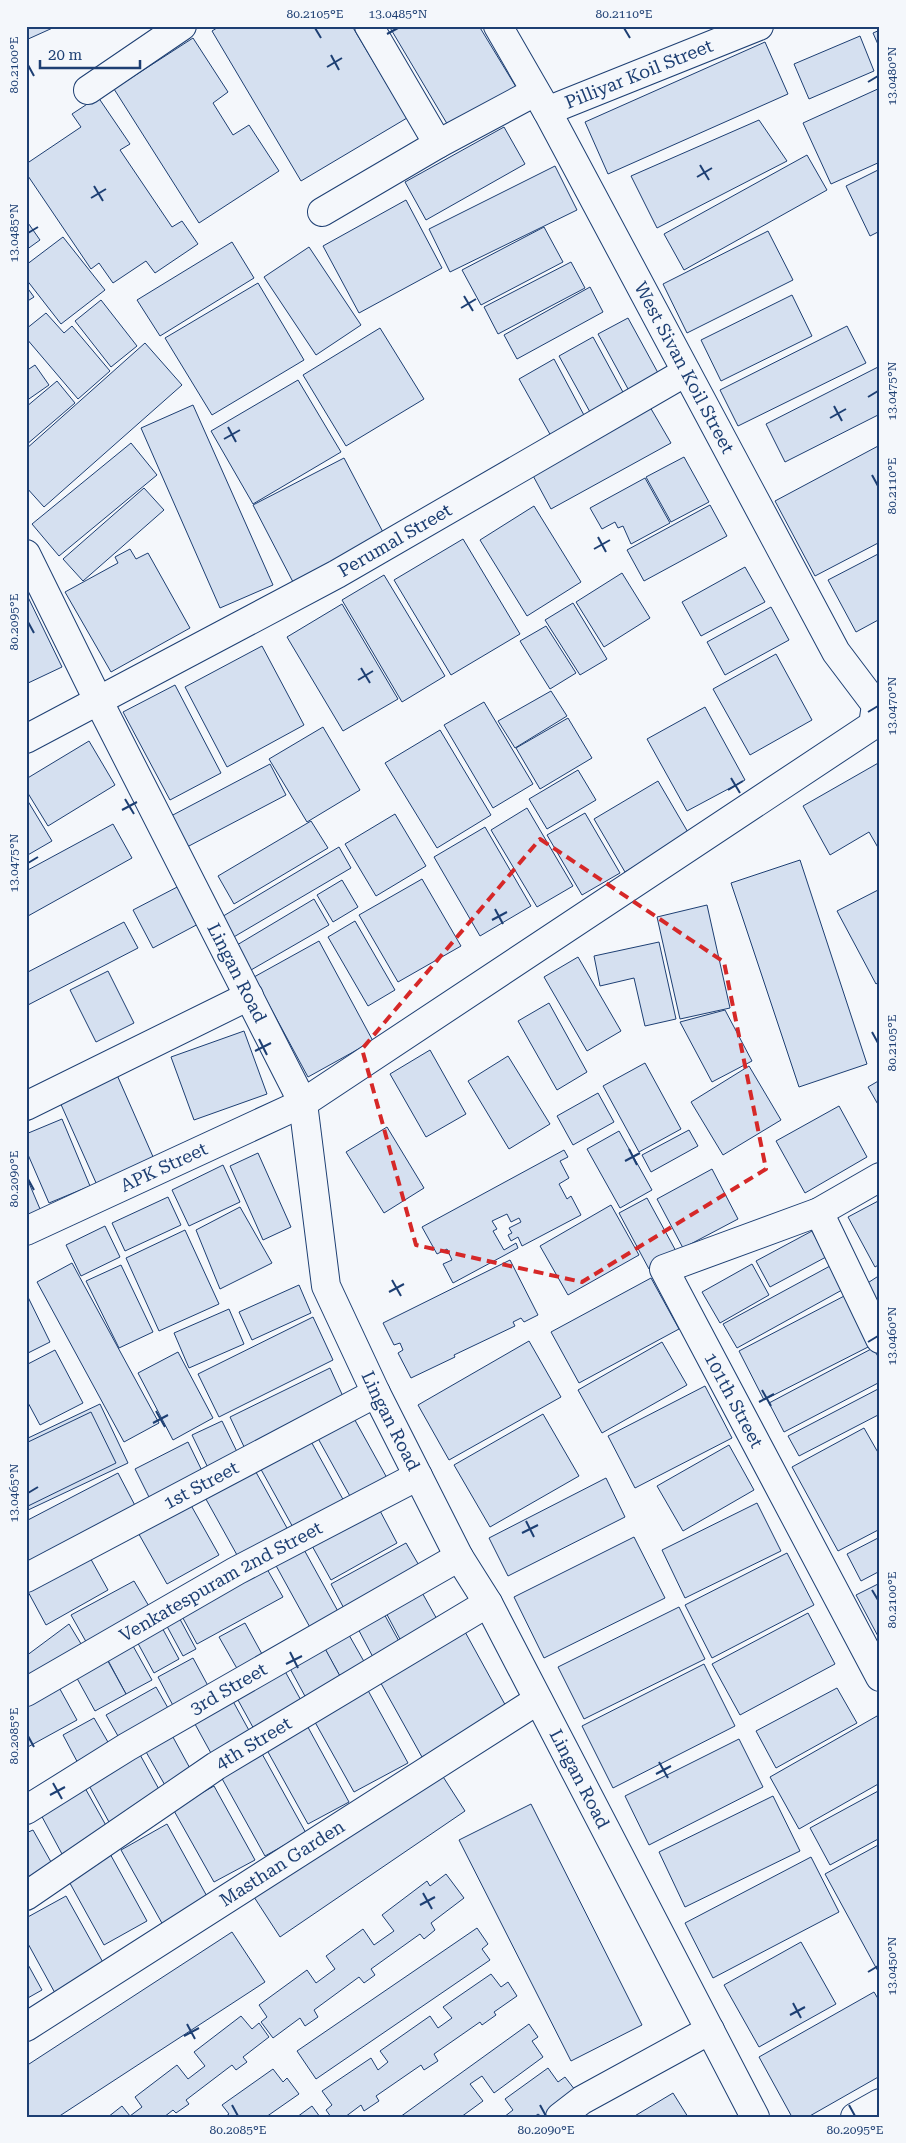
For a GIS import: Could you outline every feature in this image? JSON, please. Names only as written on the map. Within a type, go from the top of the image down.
[{"type":"street","points":[[88,90],[182,26]]},
{"type":"street","points":[[369,26],[438,144]]},
{"type":"street","name":"West Sivan Koil Street","points":[[498,26],[541,102],[836,652],[877,717]]},
{"type":"street","name":"Pilliyar Koil Street","points":[[322,212],[438,144],[541,102],[759,26]]},
{"type":"street","name":"Perumal Street","points":[[26,739],[337,574],[686,372]]},
{"type":"street","name":"Lingan Road","points":[[26,554],[32,581],[98,700],[303,1103],[326,1286],[376,1393],[459,1558],[488,1603],[755,2117]]},
{"type":"street","name":"APK Street","points":[[26,1231],[303,1103],[877,717]]},
{"type":"street","points":[[26,1106],[249,996]]},
{"type":"street","points":[[880,1177],[819,1212],[880,1339]]},
{"type":"street","name":"101th Street","points":[[819,1212],[664,1269],[880,1677]]},
{"type":"street","name":"1st Street","points":[[26,1578],[376,1393]]},
{"type":"street","name":"Venkatespuram 2nd Street","points":[[26,1692],[236,1571],[418,1476]]},
{"type":"street","name":"3rd Street","points":[[26,1810],[127,1748],[459,1558]]},
{"type":"street","name":"4th Street","points":[[26,1896],[216,1766],[488,1603]]},
{"type":"street","name":"Masthan Garden","points":[[26,2027],[538,1700]]},
{"type":"street","points":[[560,2117],[582,2100],[710,2030]]},
{"type":"street","points":[[854,2117],[880,2103]]},
{"type":"highlighted area","points":[[540,839],[724,962],[766,1169],[582,1282],[416,1245],[362,1049]]},
{"type":"building","points":[[26,26],[57,26],[26,40]]},
{"type":"building","points":[[220,26],[352,26],[407,118],[301,181],[212,31]]},
{"type":"building","points":[[389,26],[479,26],[516,87],[449,127]]},
{"type":"building","points":[[880,30],[880,49],[873,33]]},
{"type":"building","points":[[860,36],[874,71],[809,99],[794,64]]},
{"type":"building","points":[[193,38],[228,92],[213,103],[233,135],[249,125],[279,171],[199,223],[114,89]]},
{"type":"building","points":[[765,42],[788,94],[608,174],[585,122]]},
{"type":"building","points":[[880,88],[880,162],[831,184],[803,123]]},
{"type":"building","points":[[98,97],[130,144],[120,150],[172,227],[182,221],[198,244],[155,273],[146,261],[113,283],[99,263],[91,269],[26,173],[26,164],[81,127],[72,114]]},
{"type":"building","points":[[759,120],[787,161],[657,228],[631,176]]},
{"type":"building","points":[[504,127],[525,164],[426,220],[405,182]]},
{"type":"building","points":[[807,155],[827,190],[684,270],[664,234]]},
{"type":"building","points":[[555,166],[577,210],[450,272],[429,229]]},
{"type":"building","points":[[880,169],[880,231],[870,236],[846,186]]},
{"type":"building","points":[[406,200],[442,268],[359,313],[323,246]]},
{"type":"building","points":[[26,220],[40,240],[26,250]]},
{"type":"building","points":[[544,227],[563,262],[481,305],[462,270]]},
{"type":"building","points":[[768,231],[793,280],[687,333],[663,284]]},
{"type":"building","points":[[63,237],[105,290],[61,324],[26,279],[26,265]]},
{"type":"building","points":[[232,242],[254,278],[160,336],[137,300]]},
{"type":"building","points":[[309,247],[361,325],[316,355],[264,277]]},
{"type":"building","points":[[571,262],[585,288],[498,334],[484,307]]},
{"type":"building","points":[[258,283],[304,360],[212,415],[165,338]]},
{"type":"building","points":[[26,286],[34,297],[26,302]]},
{"type":"building","points":[[590,287],[603,312],[517,359],[504,335]]},
{"type":"building","points":[[792,295],[812,336],[721,381],[701,340]]},
{"type":"building","points":[[101,300],[137,346],[111,367],[75,321]]},
{"type":"building","points":[[46,313],[64,333],[72,326],[110,371],[78,399],[26,338],[26,329]]},
{"type":"building","points":[[628,318],[663,382],[633,398],[598,334]]},
{"type":"building","points":[[847,326],[866,363],[738,426],[720,390]]},
{"type":"building","points":[[380,328],[424,399],[346,446],[303,375]]},
{"type":"building","points":[[593,337],[624,394],[590,412],[559,356]]},
{"type":"building","points":[[145,343],[182,385],[44,507],[26,487],[26,449]]},
{"type":"building","points":[[554,359],[585,417],[551,436],[519,379]]},
{"type":"building","points":[[35,365],[49,385],[26,401],[26,371]]},
{"type":"building","points":[[880,366],[880,414],[785,462],[766,424]]},
{"type":"building","points":[[298,380],[341,452],[253,504],[211,431]]},
{"type":"building","points":[[57,381],[75,403],[26,445],[26,407]]},
{"type":"building","points":[[193,405],[273,585],[220,608],[141,428]]},
{"type":"building","points":[[650,407],[671,443],[551,509],[531,472]]},
{"type":"building","points":[[131,443],[157,475],[59,556],[32,524]]},
{"type":"building","points":[[880,445],[880,542],[815,576],[775,501]]},
{"type":"building","points":[[684,457],[709,502],[671,522],[646,477]]},
{"type":"building","points":[[344,458],[384,534],[293,582],[253,505]]},
{"type":"building","points":[[645,478],[670,523],[631,544],[623,526],[618,528],[615,522],[602,529],[590,508]]},
{"type":"building","points":[[144,488],[164,510],[83,581],[63,559]]},
{"type":"building","points":[[710,505],[727,536],[644,581],[627,550]]},
{"type":"building","points":[[534,506],[581,582],[527,616],[480,540]]},
{"type":"building","points":[[463,539],[520,634],[451,675],[394,580]]},
{"type":"building","points":[[130,549],[136,559],[148,553],[190,628],[111,672],[65,592],[118,563],[115,557]]},
{"type":"building","points":[[880,553],[880,619],[856,632],[828,580]]},
{"type":"building","points":[[745,567],[765,602],[701,636],[682,602]]},
{"type":"building","points":[[622,573],[650,618],[604,647],[576,602]]},
{"type":"building","points":[[384,575],[445,676],[402,702],[342,600]]},
{"type":"building","points":[[26,593],[62,667],[26,684]]},
{"type":"building","points":[[573,603],[607,659],[580,675],[545,620]]},
{"type":"building","points":[[342,604],[398,699],[343,731],[287,637]]},
{"type":"building","points":[[771,607],[789,640],[725,675],[707,642]]},
{"type":"building","points":[[546,626],[576,673],[550,689],[520,641]]},
{"type":"building","points":[[262,646],[304,725],[227,767],[185,687]]},
{"type":"building","points":[[776,654],[812,720],[750,755],[713,689]]},
{"type":"building","points":[[175,685],[221,773],[170,800],[123,712]]},
{"type":"building","points":[[551,691],[567,716],[515,748],[498,721]]},
{"type":"building","points":[[484,702],[533,784],[493,808],[444,725]]},
{"type":"building","points":[[705,707],[745,780],[687,811],[647,739]]},
{"type":"building","points":[[568,718],[592,758],[540,789],[516,748]]},
{"type":"building","points":[[323,727],[360,790],[307,822],[269,759]]},
{"type":"building","points":[[440,730],[491,815],[437,848],[385,763]]},
{"type":"building","points":[[89,741],[115,785],[48,826],[26,790],[26,779]]},
{"type":"building","points":[[880,762],[880,851],[869,832],[830,855],[803,806]]},
{"type":"building","points":[[270,764],[286,795],[187,847],[171,816]]},
{"type":"building","points":[[578,770],[596,800],[547,829],[529,799]]},
{"type":"building","points":[[658,781],[689,834],[625,872],[594,819]]},
{"type":"building","points":[[26,798],[52,841],[26,856]]},
{"type":"building","points":[[527,808],[573,886],[537,907],[491,830]]},
{"type":"building","points":[[585,813],[620,873],[582,895],[547,835]]},
{"type":"building","points":[[395,814],[426,866],[376,896],[345,844]]},
{"type":"building","points":[[311,821],[328,848],[234,904],[218,876]]},
{"type":"building","points":[[113,824],[132,858],[28,916],[26,913],[26,871]]},
{"type":"building","points":[[485,827],[531,906],[480,936],[434,857]]},
{"type":"building","points":[[339,847],[351,868],[232,938],[220,918]]},
{"type":"building","points":[[800,860],[867,1064],[799,1087],[731,883]]},
{"type":"building","points":[[422,879],[461,946],[398,982],[359,915]]},
{"type":"building","points":[[342,880],[358,907],[333,922],[317,895]]},
{"type":"building","points":[[183,884],[202,922],[153,948],[133,910]]},
{"type":"building","points":[[880,889],[880,981],[876,984],[837,911]]},
{"type":"building","points":[[314,899],[329,925],[251,970],[237,945]]},
{"type":"building","points":[[707,905],[730,1008],[680,1019],[657,917]]},
{"type":"building","points":[[355,921],[395,990],[368,1006],[328,937]]},
{"type":"building","points":[[124,922],[138,948],[26,1006],[26,973]]},
{"type":"building","points":[[319,941],[373,1041],[308,1077],[254,977]]},
{"type":"building","points":[[659,942],[676,1019],[645,1026],[634,978],[600,986],[594,956]]},
{"type":"building","points":[[578,957],[621,1031],[587,1051],[544,977]]},
{"type":"building","points":[[108,971],[134,1023],[96,1042],[70,990]]},
{"type":"building","points":[[549,1003],[587,1072],[557,1090],[518,1021]]},
{"type":"building","points":[[725,1010],[752,1061],[712,1082],[680,1022]]},
{"type":"building","points":[[244,1031],[267,1094],[194,1120],[171,1057]]},
{"type":"building","points":[[430,1050],[466,1114],[426,1137],[390,1074]]},
{"type":"building","points":[[508,1056],[550,1124],[509,1149],[468,1081]]},
{"type":"building","points":[[645,1063],[681,1129],[639,1152],[603,1086]]},
{"type":"building","points":[[749,1066],[781,1120],[723,1155],[691,1102]]},
{"type":"building","points":[[117,1075],[154,1159],[97,1185],[59,1100]]},
{"type":"building","points":[[880,1080],[880,1108],[868,1087]]},
{"type":"building","points":[[598,1093],[614,1122],[573,1145],[557,1116]]},
{"type":"building","points":[[839,1106],[867,1157],[805,1193],[776,1141]]},
{"type":"building","points":[[62,1119],[90,1186],[49,1203],[26,1150],[26,1134]]},
{"type":"building","points":[[387,1127],[424,1188],[384,1213],[346,1152]]},
{"type":"building","points":[[689,1130],[698,1146],[651,1172],[642,1155]]},
{"type":"building","points":[[619,1131],[652,1190],[620,1208],[587,1149]]},
{"type":"building","points":[[564,1150],[568,1157],[560,1161],[569,1178],[559,1184],[567,1199],[571,1196],[581,1215],[522,1246],[518,1237],[511,1241],[508,1235],[512,1233],[509,1228],[521,1222],[519,1218],[511,1222],[507,1214],[492,1221],[497,1229],[493,1231],[504,1250],[516,1243],[518,1248],[453,1283],[443,1264],[452,1260],[447,1249],[437,1254],[422,1227]]},
{"type":"building","points":[[258,1153],[291,1227],[263,1240],[230,1166]]},
{"type":"building","points":[[223,1165],[240,1202],[189,1226],[172,1190]]},
{"type":"building","points":[[712,1169],[738,1219],[683,1248],[657,1199]]},
{"type":"building","points":[[26,1176],[43,1216],[26,1223]]},
{"type":"building","points":[[168,1197],[181,1225],[125,1251],[112,1223]]},
{"type":"building","points":[[647,1198],[677,1253],[649,1269],[619,1213]]},
{"type":"building","points":[[880,1200],[880,1264],[875,1267],[848,1217]]},
{"type":"building","points":[[611,1205],[639,1255],[568,1295],[540,1246]]},
{"type":"building","points":[[240,1207],[272,1263],[220,1289],[196,1230]]},
{"type":"building","points":[[105,1226],[120,1257],[81,1276],[66,1245]]},
{"type":"building","points":[[185,1230],[219,1304],[159,1331],[126,1258]]},
{"type":"building","points":[[812,1231],[826,1257],[770,1287],[756,1261]]},
{"type":"building","points":[[510,1260],[538,1315],[524,1322],[521,1318],[513,1322],[515,1326],[411,1378],[398,1353],[403,1350],[400,1343],[394,1345],[383,1323]]},
{"type":"building","points":[[72,1263],[159,1423],[124,1442],[37,1282]]},
{"type":"building","points":[[752,1264],[769,1295],[720,1323],[702,1292]]},
{"type":"building","points":[[121,1265],[153,1332],[119,1348],[86,1281]]},
{"type":"building","points":[[830,1266],[842,1290],[737,1348],[723,1324]]},
{"type":"building","points":[[880,1275],[880,1311],[863,1286]]},
{"type":"building","points":[[651,1278],[679,1329],[579,1383],[551,1332]]},
{"type":"building","points":[[299,1285],[311,1313],[252,1340],[239,1312]]},
{"type":"building","points":[[26,1293],[50,1342],[26,1354]]},
{"type":"building","points":[[848,1294],[874,1344],[764,1400],[739,1351]]},
{"type":"building","points":[[229,1309],[244,1344],[189,1368],[174,1333]]},
{"type":"building","points":[[313,1317],[333,1360],[219,1417],[198,1374]]},
{"type":"building","points":[[529,1341],[561,1397],[449,1460],[418,1405]]},
{"type":"building","points":[[662,1342],[687,1385],[602,1433],[578,1390]]},
{"type":"building","points":[[873,1348],[880,1360],[880,1382],[784,1432],[769,1403]]},
{"type":"building","points":[[55,1350],[83,1403],[40,1425],[26,1399],[26,1365]]},
{"type":"building","points":[[178,1352],[213,1418],[173,1440],[138,1373]]},
{"type":"building","points":[[330,1368],[346,1403],[246,1451],[230,1417]]},
{"type":"building","points":[[705,1386],[732,1438],[635,1488],[608,1436]]},
{"type":"building","points":[[880,1388],[880,1414],[799,1456],[788,1436]]},
{"type":"building","points":[[100,1404],[128,1463],[26,1511],[26,1439]]},
{"type":"building","points":[[91,1412],[116,1463],[26,1507],[26,1443]]},
{"type":"building","points":[[351,1413],[392,1487],[356,1507],[315,1433]]},
{"type":"building","points":[[543,1414],[579,1476],[490,1527],[454,1465]]},
{"type":"building","points":[[222,1421],[242,1462],[212,1476],[192,1435]]},
{"type":"building","points":[[864,1428],[880,1456],[880,1529],[838,1551],[792,1467]]},
{"type":"building","points":[[308,1436],[345,1503],[295,1531],[258,1464]]},
{"type":"building","points":[[188,1442],[206,1479],[153,1505],[135,1469]]},
{"type":"building","points":[[729,1445],[754,1490],[683,1531],[657,1486]]},
{"type":"building","points":[[252,1465],[292,1537],[242,1564],[202,1492]]},
{"type":"building","points":[[118,1473],[140,1515],[26,1574],[26,1521]]},
{"type":"building","points":[[606,1478],[625,1517],[508,1576],[489,1538]]},
{"type":"building","points":[[188,1500],[219,1555],[167,1584],[136,1529]]},
{"type":"building","points":[[757,1503],[781,1551],[685,1598],[662,1550]]},
{"type":"building","points":[[378,1507],[397,1543],[331,1580],[311,1544]]},
{"type":"building","points":[[634,1537],[665,1598],[544,1658],[514,1597]]},
{"type":"building","points":[[880,1537],[880,1571],[861,1581],[847,1554]]},
{"type":"building","points":[[406,1543],[424,1574],[348,1616],[331,1584]]},
{"type":"building","points":[[302,1546],[340,1615],[312,1631],[274,1562]]},
{"type":"building","points":[[787,1553],[814,1605],[712,1658],[685,1605]]},
{"type":"building","points":[[88,1554],[108,1590],[46,1625],[26,1588]]},
{"type":"building","points":[[263,1562],[283,1597],[197,1644],[178,1609]]},
{"type":"building","points":[[134,1581],[153,1613],[89,1647],[71,1615]]},
{"type":"building","points":[[880,1583],[880,1640],[856,1595]]},
{"type":"building","points":[[420,1589],[438,1621],[401,1641],[384,1609]]},
{"type":"building","points":[[679,1607],[705,1659],[584,1719],[558,1667]]},
{"type":"building","points":[[175,1610],[196,1649],[183,1656],[162,1617]]},
{"type":"building","points":[[382,1610],[401,1645],[374,1659],[356,1625]]},
{"type":"building","points":[[808,1613],[835,1664],[740,1715],[712,1664]]},
{"type":"building","points":[[159,1622],[179,1659],[154,1673],[134,1636]]},
{"type":"building","points":[[245,1623],[268,1665],[243,1679],[219,1637]]},
{"type":"building","points":[[69,1624],[86,1652],[26,1677],[26,1656]]},
{"type":"building","points":[[345,1628],[366,1665],[341,1678],[321,1642]]},
{"type":"building","points":[[464,1630],[508,1710],[422,1757],[378,1678]]},
{"type":"building","points":[[128,1637],[152,1680],[126,1694],[103,1651]]},
{"type":"building","points":[[322,1643],[341,1678],[306,1698],[287,1663]]},
{"type":"building","points":[[104,1654],[126,1694],[95,1711],[73,1671]]},
{"type":"building","points":[[193,1658],[213,1695],[178,1715],[158,1677]]},
{"type":"building","points":[[281,1664],[303,1704],[255,1731],[233,1691]]},
{"type":"building","points":[[704,1664],[735,1726],[613,1788],[582,1726]]},
{"type":"building","points":[[56,1682],[77,1720],[26,1748],[26,1699]]},
{"type":"building","points":[[365,1685],[408,1763],[354,1792],[311,1715]]},
{"type":"building","points":[[156,1687],[172,1715],[122,1743],[106,1715]]},
{"type":"building","points":[[837,1688],[857,1723],[776,1768],[756,1731]]},
{"type":"building","points":[[229,1694],[251,1734],[212,1755],[190,1715]]},
{"type":"building","points":[[877,1716],[880,1722],[880,1783],[799,1829],[770,1777]]},
{"type":"building","points":[[94,1718],[112,1749],[80,1767],[63,1735]]},
{"type":"building","points":[[304,1720],[349,1802],[308,1824],[263,1743]]},
{"type":"building","points":[[168,1728],[192,1772],[166,1787],[141,1743]]},
{"type":"building","points":[[739,1739],[763,1787],[649,1845],[625,1796]]},
{"type":"building","points":[[138,1751],[161,1793],[109,1822],[86,1780]]},
{"type":"building","points":[[261,1752],[306,1833],[265,1856],[220,1775]]},
{"type":"building","points":[[440,1772],[465,1811],[280,1937],[254,1897]]},
{"type":"building","points":[[214,1786],[255,1860],[214,1882],[173,1809]]},
{"type":"building","points":[[85,1788],[108,1829],[62,1854],[40,1813]]},
{"type":"building","points":[[880,1790],[880,1838],[830,1865],[810,1828]]},
{"type":"building","points":[[773,1796],[800,1851],[685,1907],[659,1852]]},
{"type":"building","points":[[531,1804],[642,2025],[571,2061],[459,1840]]},
{"type":"building","points":[[167,1824],[209,1900],[163,1925],[121,1850]]},
{"type":"building","points":[[33,1830],[55,1869],[26,1885],[26,1833]]},
{"type":"building","points":[[880,1844],[880,1975],[825,1874]]},
{"type":"building","points":[[109,1852],[147,1921],[104,1945],[66,1876]]},
{"type":"building","points":[[811,1857],[839,1912],[713,1978],[685,1923]]},
{"type":"building","points":[[446,1874],[464,1898],[431,1923],[435,1930],[424,1939],[420,1934],[371,1969],[375,1975],[364,1983],[359,1977],[314,2010],[318,2017],[305,2026],[300,2018],[273,2038],[261,2022],[267,2017],[259,2005],[307,1970],[316,1983],[335,1969],[326,1956],[363,1929],[374,1945],[394,1931],[382,1915],[427,1881],[430,1886]]},
{"type":"building","points":[[66,1896],[105,1966],[55,1993],[26,1940],[26,1918]]},
{"type":"building","points":[[477,1928],[488,1944],[482,1949],[490,1960],[316,2079],[297,2051]]},
{"type":"building","points":[[232,1932],[265,1982],[58,2117],[26,2117],[26,2066]]},
{"type":"building","points":[[801,1942],[836,2004],[759,2047],[724,1985]]},
{"type":"building","points":[[26,1961],[42,1990],[26,1999]]},
{"type":"building","points":[[491,1974],[501,1987],[508,1982],[517,1996],[494,2012],[496,2015],[482,2025],[480,2022],[434,2054],[438,2061],[424,2070],[421,2065],[376,2096],[379,2101],[364,2111],[361,2105],[345,2117],[331,2117],[326,2110],[332,2105],[322,2091],[371,2058],[378,2070],[388,2062],[380,2051],[430,2016],[438,2028],[452,2018],[443,2007]]},
{"type":"building","points":[[874,1992],[880,2002],[880,2076],[808,2117],[792,2117],[759,2057]]},
{"type":"building","points":[[241,2016],[252,2029],[259,2023],[269,2037],[243,2057],[247,2062],[236,2070],[232,2065],[186,2100],[189,2104],[176,2113],[173,2110],[164,2117],[108,2117],[122,2106],[130,2116],[142,2107],[135,2097],[177,2065],[188,2079],[205,2066],[194,2052]]},
{"type":"building","points":[[529,2024],[538,2037],[532,2041],[543,2057],[494,2093],[482,2076],[470,2084],[483,2101],[461,2117],[400,2117]]},
{"type":"building","points":[[548,2068],[558,2082],[565,2077],[575,2090],[542,2117],[538,2114],[534,2117],[504,2117],[513,2110],[505,2099]]},
{"type":"building","points":[[273,2069],[283,2082],[287,2078],[299,2094],[266,2117],[225,2117],[229,2114],[222,2105]]},
{"type":"building","points":[[673,2093],[688,2117],[633,2117]]},
{"type":"building","points":[[312,2106],[320,2117],[297,2117]]}]
